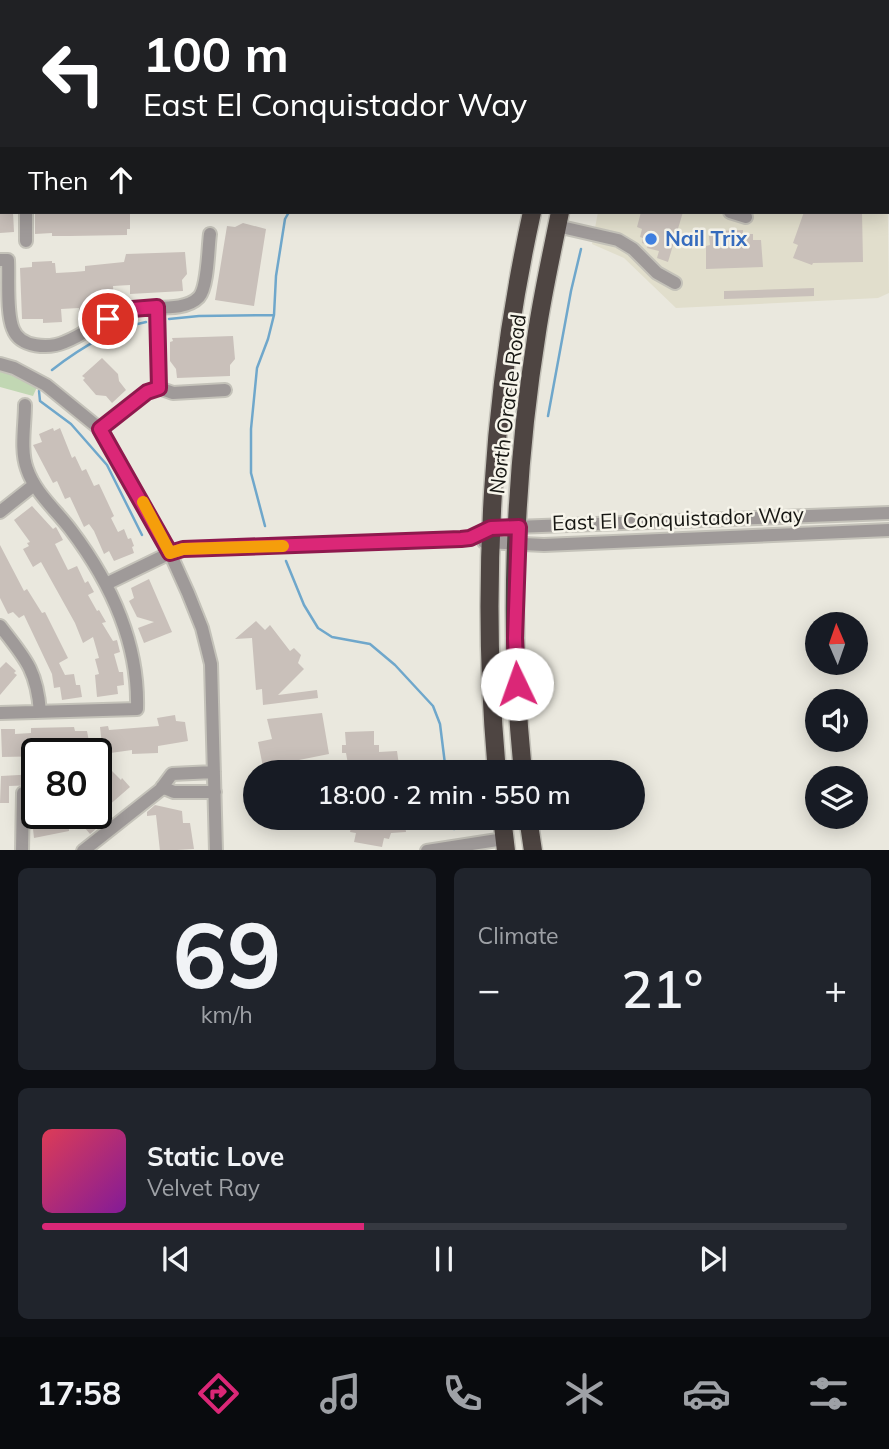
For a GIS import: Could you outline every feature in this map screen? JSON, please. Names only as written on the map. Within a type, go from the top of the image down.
[{"type":"highway","name":"North Oracle Road","points":[[497,760],[489,604],[491,536],[511,321],[532,214]]},
{"type":"highway","name":"North Oracle Road","points":[[522,760],[515,638],[521,467],[537,332],[559,219]]},
{"type":"highway","points":[[530,830],[533,850]]},
{"type":"street","points":[[26,214],[26,241]]},
{"type":"street","points":[[736,214],[746,217]]},
{"type":"street","points":[[559,219],[618,240],[633,249],[657,273],[675,283]]},
{"type":"street","points":[[4,260],[13,330],[23,342],[43,346],[63,343],[132,309],[186,304],[200,297],[204,286],[210,234]]},
{"type":"street","points":[[157,307],[159,388]]},
{"type":"street","points":[[0,364],[46,385],[100,429],[170,553],[202,628],[211,664],[216,850]]},
{"type":"street","points":[[100,429],[147,392],[159,388],[173,393],[225,390]]},
{"type":"street","points":[[0,713],[137,709],[138,680],[130,636],[106,584],[73,533],[34,485],[26,467],[25,405]]},
{"type":"street","points":[[0,512],[34,485]]},
{"type":"street","name":"East El Conquistador Way","points":[[518,536],[659,522],[889,513]]},
{"type":"street","points":[[659,522],[660,538]]},
{"type":"street","name":"East El Conquistador Way","points":[[170,553],[183,549],[491,536],[660,538],[889,530]]},
{"type":"street","points":[[106,584],[170,553]]},
{"type":"street","points":[[0,626],[23,655],[34,675],[40,712]]},
{"type":"street","points":[[83,850],[162,787],[172,774],[214,772]]},
{"type":"street","points":[[162,787],[174,792],[215,792]]},
{"type":"street","points":[[22,829],[22,850]]},
{"type":"street","points":[[430,847],[505,845]]},
{"type":"shaded area","points":[[598,214],[888,214],[889,293],[878,298],[676,308],[624,258],[592,244]]},
{"type":"green space","points":[[0,370],[37,387],[33,396],[0,387]]},
{"type":"building","points":[[0,214],[13,214],[14,232],[0,233]]},
{"type":"building","points":[[35,214],[130,214],[130,229],[127,229],[127,235],[35,234]]},
{"type":"building","points":[[640,214],[682,214],[668,262],[657,258],[659,251],[647,248],[648,245],[642,243],[642,229],[637,227]]},
{"type":"building","points":[[803,214],[862,214],[863,262],[812,265],[793,258],[798,245],[793,243]]},
{"type":"building","points":[[243,223],[266,229],[254,306],[215,300],[227,226],[235,227]]},
{"type":"building","points":[[743,230],[743,234],[753,234],[753,240],[761,240],[763,267],[706,269],[709,236],[714,236],[714,231]]},
{"type":"building","points":[[185,252],[187,274],[182,280],[183,291],[130,294],[130,285],[113,286],[114,301],[99,301],[99,306],[87,307],[88,313],[79,313],[79,308],[61,309],[62,322],[43,323],[43,319],[22,319],[20,268],[32,267],[32,262],[52,261],[55,263],[56,273],[74,272],[85,271],[85,266],[124,262],[126,254]]},
{"type":"building","points":[[814,288],[814,296],[724,299],[724,291]]},
{"type":"building","points":[[233,336],[235,359],[230,365],[230,376],[177,378],[176,369],[170,361],[172,338]]},
{"type":"building","points":[[102,358],[118,374],[119,381],[126,390],[112,403],[106,396],[96,395],[82,376]]},
{"type":"building","points":[[53,428],[54,431],[60,428],[72,458],[75,456],[82,471],[86,469],[94,486],[99,484],[114,516],[111,518],[118,532],[124,529],[128,539],[131,538],[134,553],[114,561],[109,551],[104,554],[89,524],[84,527],[70,497],[65,499],[57,481],[53,483],[33,445],[42,442],[39,434]]},
{"type":"building","points":[[32,506],[53,529],[56,527],[63,540],[55,544],[68,570],[77,566],[85,583],[88,581],[94,592],[88,595],[106,622],[102,623],[113,641],[117,640],[120,652],[114,654],[119,672],[123,672],[124,685],[117,686],[118,694],[97,697],[95,675],[99,674],[95,659],[99,658],[93,637],[83,643],[75,623],[41,562],[33,567],[23,549],[29,546],[27,543],[30,542],[14,520]]},
{"type":"building","points":[[0,545],[24,591],[27,589],[42,613],[45,612],[68,658],[59,663],[65,675],[74,674],[82,697],[62,700],[60,687],[54,688],[52,674],[24,615],[19,618],[13,612],[8,614],[0,598]]},
{"type":"building","points":[[149,579],[172,632],[144,643],[138,628],[154,622],[137,617],[129,601],[134,598],[131,588]]},
{"type":"building","points":[[256,621],[265,630],[270,625],[290,651],[294,648],[301,655],[298,663],[304,669],[278,695],[317,690],[318,698],[263,705],[262,689],[256,690],[252,638],[235,639]]},
{"type":"building","points":[[6,662],[17,675],[0,695],[0,668]]},
{"type":"building","points":[[322,713],[329,754],[299,760],[262,760],[258,742],[272,739],[267,719]]},
{"type":"building","points":[[175,715],[176,721],[185,722],[188,741],[158,746],[158,753],[132,754],[132,750],[112,753],[112,738],[101,738],[100,727],[108,726],[109,730],[159,726],[157,718]]},
{"type":"building","points":[[74,727],[75,731],[87,731],[88,738],[21,738],[21,757],[2,757],[1,729],[15,729],[15,734],[31,733],[31,728]]},
{"type":"building","points":[[374,731],[374,745],[379,745],[379,752],[397,751],[398,760],[347,760],[346,753],[342,753],[342,745],[346,745],[345,732]]},
{"type":"building","points":[[112,771],[121,780],[122,778],[130,787],[112,803]]},
{"type":"building","points":[[21,775],[21,786],[9,786],[9,803],[0,803],[1,776]]},
{"type":"building","points":[[155,805],[182,811],[183,823],[190,823],[194,849],[160,850],[156,815],[147,816],[147,812]]},
{"type":"building","points":[[33,829],[69,829],[69,831],[34,838]]},
{"type":"building","points":[[350,832],[406,832],[391,833],[389,839],[384,838],[382,847],[354,842],[356,833]]},
{"type":"waterway","points":[[265,526],[251,473],[251,429],[257,368],[274,315],[276,276],[288,214]]},
{"type":"waterway","points":[[548,416],[581,249]]},
{"type":"waterway","points":[[169,319],[274,315]]},
{"type":"waterway","points":[[52,370],[96,340],[120,329],[146,322]]},
{"type":"waterway","points":[[39,391],[40,401],[71,424],[107,465],[142,535]]},
{"type":"waterway","points":[[286,561],[304,605],[318,628],[332,637],[370,644],[395,665],[433,706],[440,724],[444,760]]},
{"type":"slow traffic","points":[[143,502],[170,553],[183,549],[283,546]]},
{"type":"place","name":"Nail Trix","points":[[651,239]]},
{"type":"route","points":[[108,319],[132,309],[157,307],[159,388],[147,392],[100,429],[170,553],[183,549],[461,539],[470,538],[491,528],[519,527],[515,638],[517,684]]}]
